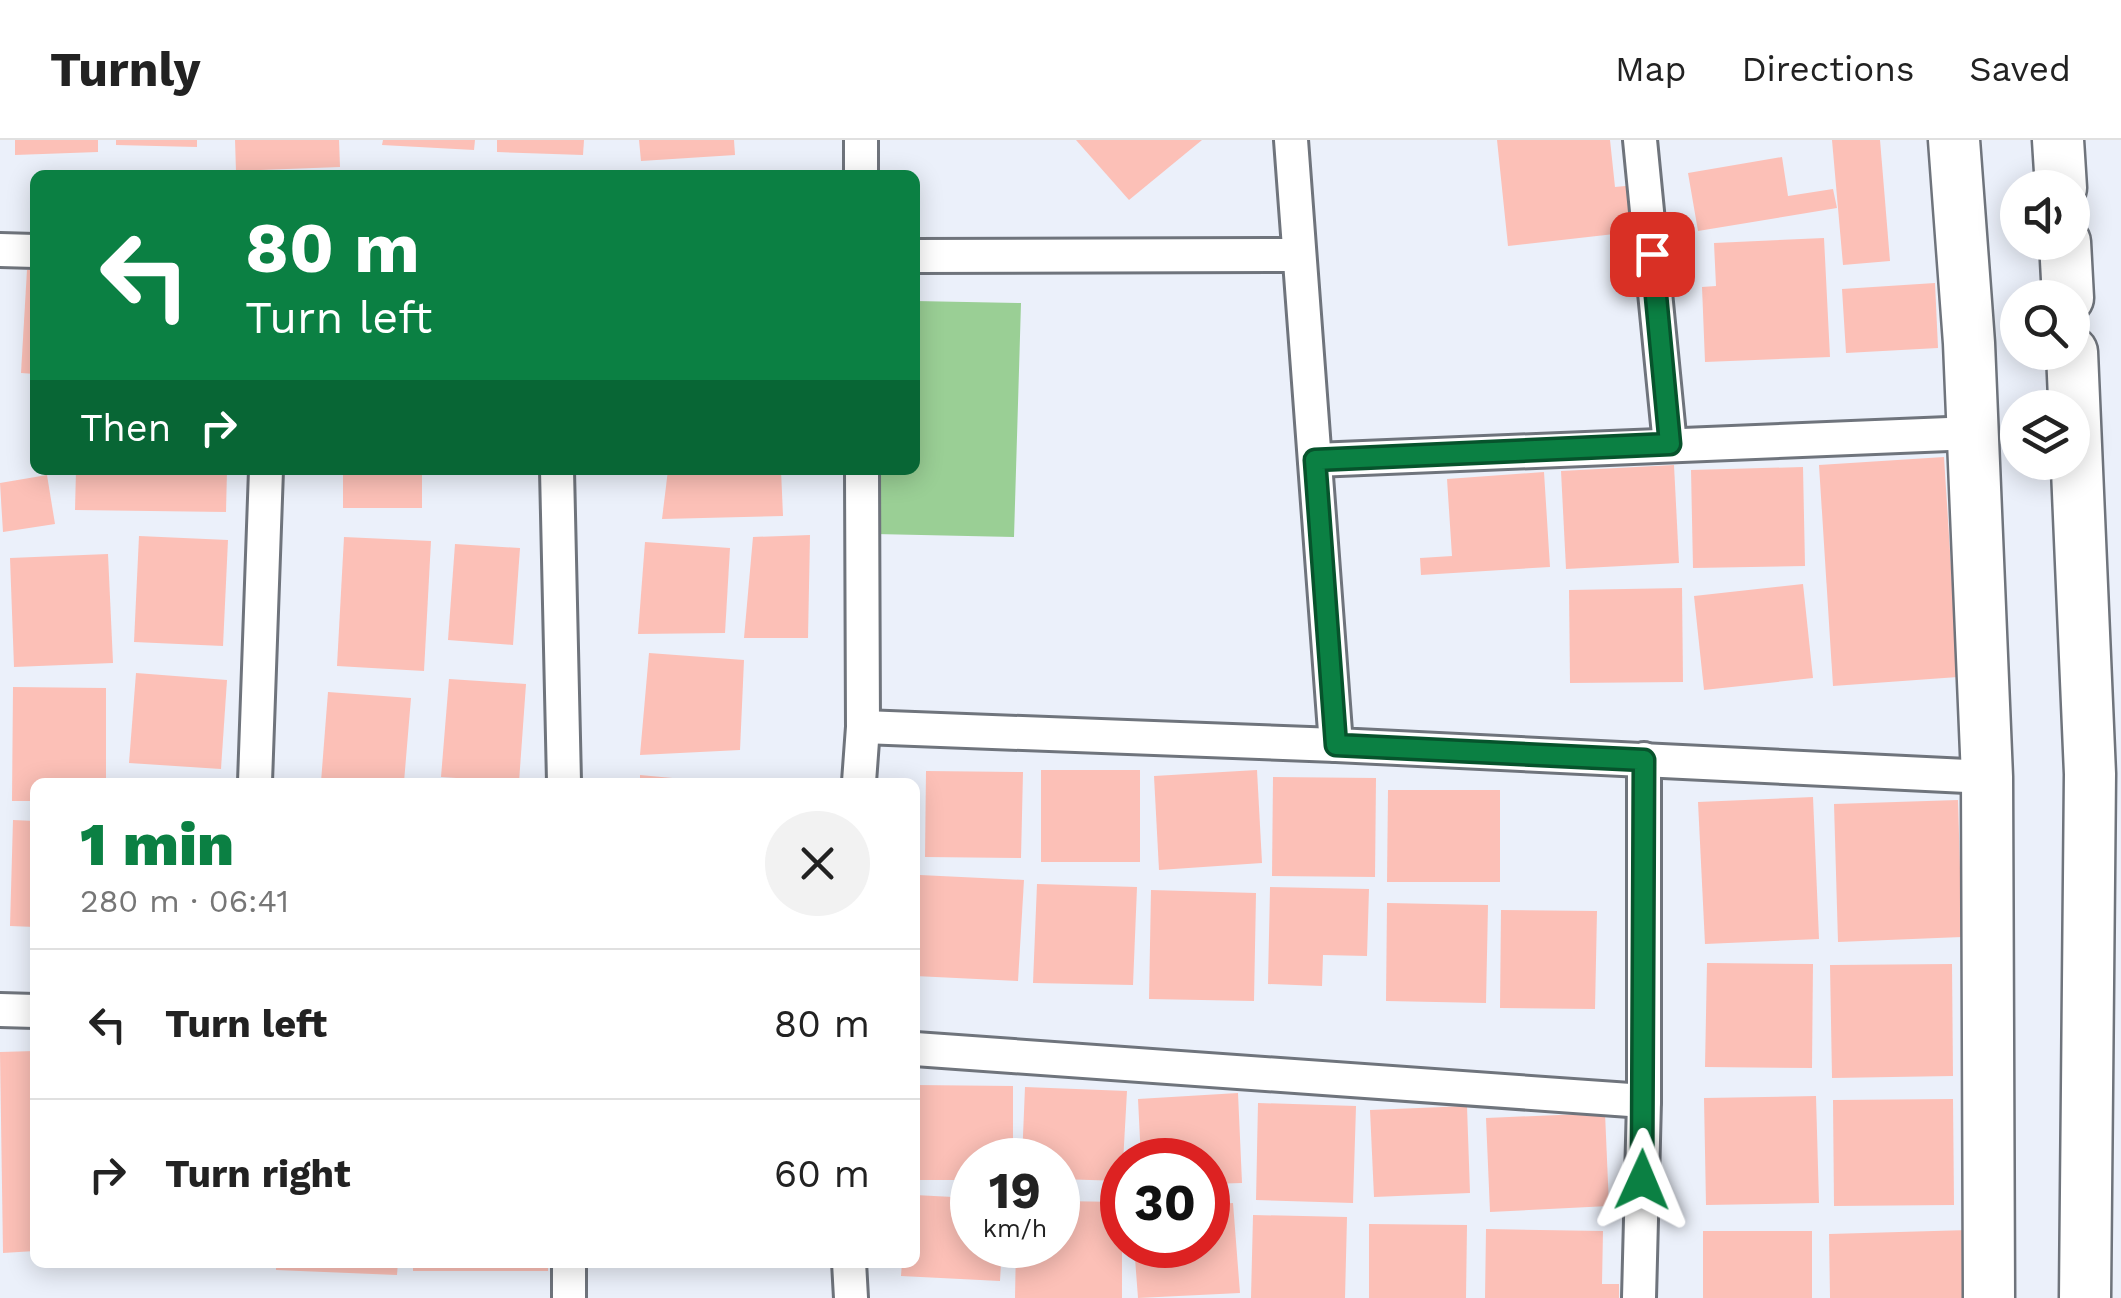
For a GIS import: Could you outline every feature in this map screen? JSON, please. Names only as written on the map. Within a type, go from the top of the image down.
[{"type":"main road","points":[[1954,140],[1973,433],[1986,777],[1989,1298]]},
{"type":"main road","points":[[2058,140],[2060,170]]},
{"type":"main road","points":[[2073,370],[2090,774],[2085,1298]]},
{"type":"street","points":[[861,140],[861,170]]},
{"type":"street","points":[[1291,140],[1336,745]]},
{"type":"street","points":[[1640,140],[1670,444]]},
{"type":"street","points":[[0,250],[30,251]]},
{"type":"street","points":[[920,256],[1300,255]]},
{"type":"street","points":[[1315,460],[1973,433]]},
{"type":"street","points":[[255,778],[266,475]]},
{"type":"street","points":[[557,475],[564,778]]},
{"type":"street","points":[[859,778],[863,726],[862,475]]},
{"type":"street","points":[[863,726],[1986,777]]},
{"type":"street","points":[[1640,1298],[1644,760]]},
{"type":"street","points":[[0,1010],[30,1011]]},
{"type":"street","points":[[920,1049],[1644,1101]]},
{"type":"street","points":[[569,1268],[569,1298]]},
{"type":"street","points":[[850,1268],[851,1298]]},
{"type":"green space","points":[[920,301],[1021,303],[1014,537],[875,534],[877,475],[920,475]]},
{"type":"building","points":[[15,140],[98,140],[98,152],[15,155]]},
{"type":"building","points":[[116,140],[197,140],[197,147],[116,145]]},
{"type":"building","points":[[235,140],[339,140],[340,167],[236,170]]},
{"type":"building","points":[[383,140],[475,140],[474,150],[382,145]]},
{"type":"building","points":[[497,140],[584,140],[583,155],[497,152]]},
{"type":"building","points":[[639,140],[734,140],[735,155],[641,161]]},
{"type":"building","points":[[1076,140],[1202,140],[1129,200]]},
{"type":"building","points":[[1497,140],[1610,140],[1615,187],[1636,185],[1641,231],[1508,246]]},
{"type":"building","points":[[1832,140],[1880,140],[1890,261],[1843,265]]},
{"type":"building","points":[[1782,157],[1788,196],[1833,189],[1837,208],[1698,231],[1688,173]]},
{"type":"building","points":[[1824,238],[1830,357],[1705,362],[1702,287],[1716,286],[1714,243]]},
{"type":"building","points":[[27,270],[30,270],[30,374],[21,373]]},
{"type":"building","points":[[1935,283],[1938,348],[1846,353],[1842,289]]},
{"type":"building","points":[[1944,457],[1958,677],[1833,686],[1819,465]]},
{"type":"building","points":[[1674,465],[1679,563],[1566,569],[1561,471]]},
{"type":"building","points":[[1803,467],[1805,566],[1693,568],[1691,470]]},
{"type":"building","points":[[1544,472],[1550,567],[1421,575],[1420,558],[1452,556],[1447,479]]},
{"type":"building","points":[[47,475],[55,524],[3,532],[0,483]]},
{"type":"building","points":[[76,475],[227,475],[226,512],[75,510]]},
{"type":"building","points":[[343,475],[422,475],[422,508],[343,508]]},
{"type":"building","points":[[667,475],[781,475],[783,516],[662,519]]},
{"type":"building","points":[[810,535],[808,638],[744,638],[753,537]]},
{"type":"building","points":[[139,536],[228,540],[223,646],[134,642]]},
{"type":"building","points":[[344,537],[431,541],[424,671],[337,666]]},
{"type":"building","points":[[645,542],[730,548],[725,633],[638,634]]},
{"type":"building","points":[[455,544],[520,548],[513,645],[448,640]]},
{"type":"building","points":[[108,554],[113,663],[14,667],[10,558]]},
{"type":"building","points":[[1803,584],[1813,678],[1704,690],[1694,596]]},
{"type":"building","points":[[1682,588],[1683,682],[1570,683],[1569,590]]},
{"type":"building","points":[[649,653],[744,660],[740,750],[640,755]]},
{"type":"building","points":[[136,673],[227,680],[221,769],[129,763]]},
{"type":"building","points":[[449,679],[526,684],[519,778],[441,777]]},
{"type":"building","points":[[13,687],[106,688],[106,778],[30,778],[30,801],[12,801]]},
{"type":"building","points":[[328,692],[411,698],[404,778],[321,778]]},
{"type":"building","points":[[1041,770],[1140,770],[1140,862],[1041,862]]},
{"type":"building","points":[[1257,770],[1262,863],[1159,870],[1154,776]]},
{"type":"building","points":[[926,771],[1023,772],[1021,858],[925,857]]},
{"type":"building","points":[[1273,777],[1376,778],[1375,877],[1272,876]]},
{"type":"building","points":[[1388,790],[1500,790],[1500,882],[1387,882]]},
{"type":"building","points":[[1813,797],[1819,939],[1705,944],[1698,802]]},
{"type":"building","points":[[1958,800],[1962,937],[1838,942],[1834,804]]},
{"type":"building","points":[[13,820],[30,821],[30,927],[10,926]]},
{"type":"building","points":[[920,875],[1024,880],[1018,981],[920,976]]},
{"type":"building","points":[[1037,884],[1137,887],[1133,985],[1033,983]]},
{"type":"building","points":[[1270,887],[1369,889],[1367,956],[1323,955],[1322,986],[1268,984]]},
{"type":"building","points":[[1151,890],[1256,893],[1254,1001],[1149,999]]},
{"type":"building","points":[[1387,903],[1488,905],[1486,1003],[1386,1001]]},
{"type":"building","points":[[1501,910],[1597,911],[1595,1009],[1500,1008]]},
{"type":"building","points":[[1707,963],[1813,964],[1812,1068],[1705,1067]]},
{"type":"building","points":[[1952,964],[1953,1076],[1832,1078],[1830,965]]},
{"type":"building","points":[[30,1051],[30,1251],[3,1253],[0,1052]]},
{"type":"building","points":[[920,1085],[1013,1086],[1013,1138],[950,1138],[950,1180],[920,1180]]},
{"type":"building","points":[[1025,1087],[1127,1091],[1124,1138],[1100,1138],[1100,1180],[1080,1180],[1080,1138],[1023,1138]]},
{"type":"building","points":[[1238,1093],[1242,1183],[1230,1183],[1230,1138],[1140,1138],[1138,1099]]},
{"type":"building","points":[[1816,1096],[1819,1203],[1706,1205],[1704,1098]]},
{"type":"building","points":[[1953,1099],[1954,1205],[1834,1206],[1833,1100]]},
{"type":"building","points":[[1258,1103],[1356,1106],[1353,1203],[1256,1200]]},
{"type":"building","points":[[1467,1106],[1470,1193],[1374,1197],[1370,1110]]},
{"type":"building","points":[[1605,1113],[1609,1206],[1490,1212],[1486,1118]]},
{"type":"building","points":[[920,1195],[950,1197],[950,1268],[1001,1268],[1000,1281],[901,1276],[902,1268],[920,1268]]},
{"type":"building","points":[[1080,1201],[1100,1202],[1100,1268],[1122,1268],[1122,1298],[1015,1298],[1016,1268],[1080,1268]]},
{"type":"building","points":[[1233,1203],[1240,1293],[1138,1298],[1136,1268],[1230,1268]]},
{"type":"building","points":[[1253,1215],[1347,1217],[1345,1298],[1251,1298]]},
{"type":"building","points":[[1369,1224],[1467,1225],[1466,1298],[1369,1298]]},
{"type":"building","points":[[1486,1229],[1603,1231],[1602,1284],[1619,1284],[1619,1298],[1485,1298]]},
{"type":"building","points":[[1969,1230],[1970,1298],[1830,1298],[1829,1234]]},
{"type":"building","points":[[1703,1231],[1812,1231],[1812,1298],[1703,1298]]},
{"type":"building","points":[[276,1268],[398,1268],[397,1275]]},
{"type":"building","points":[[413,1268],[548,1268],[548,1271]]},
{"type":"route","points":[[1642,1180],[1644,760],[1336,745],[1315,460],[1670,444],[1652,254]]}]
